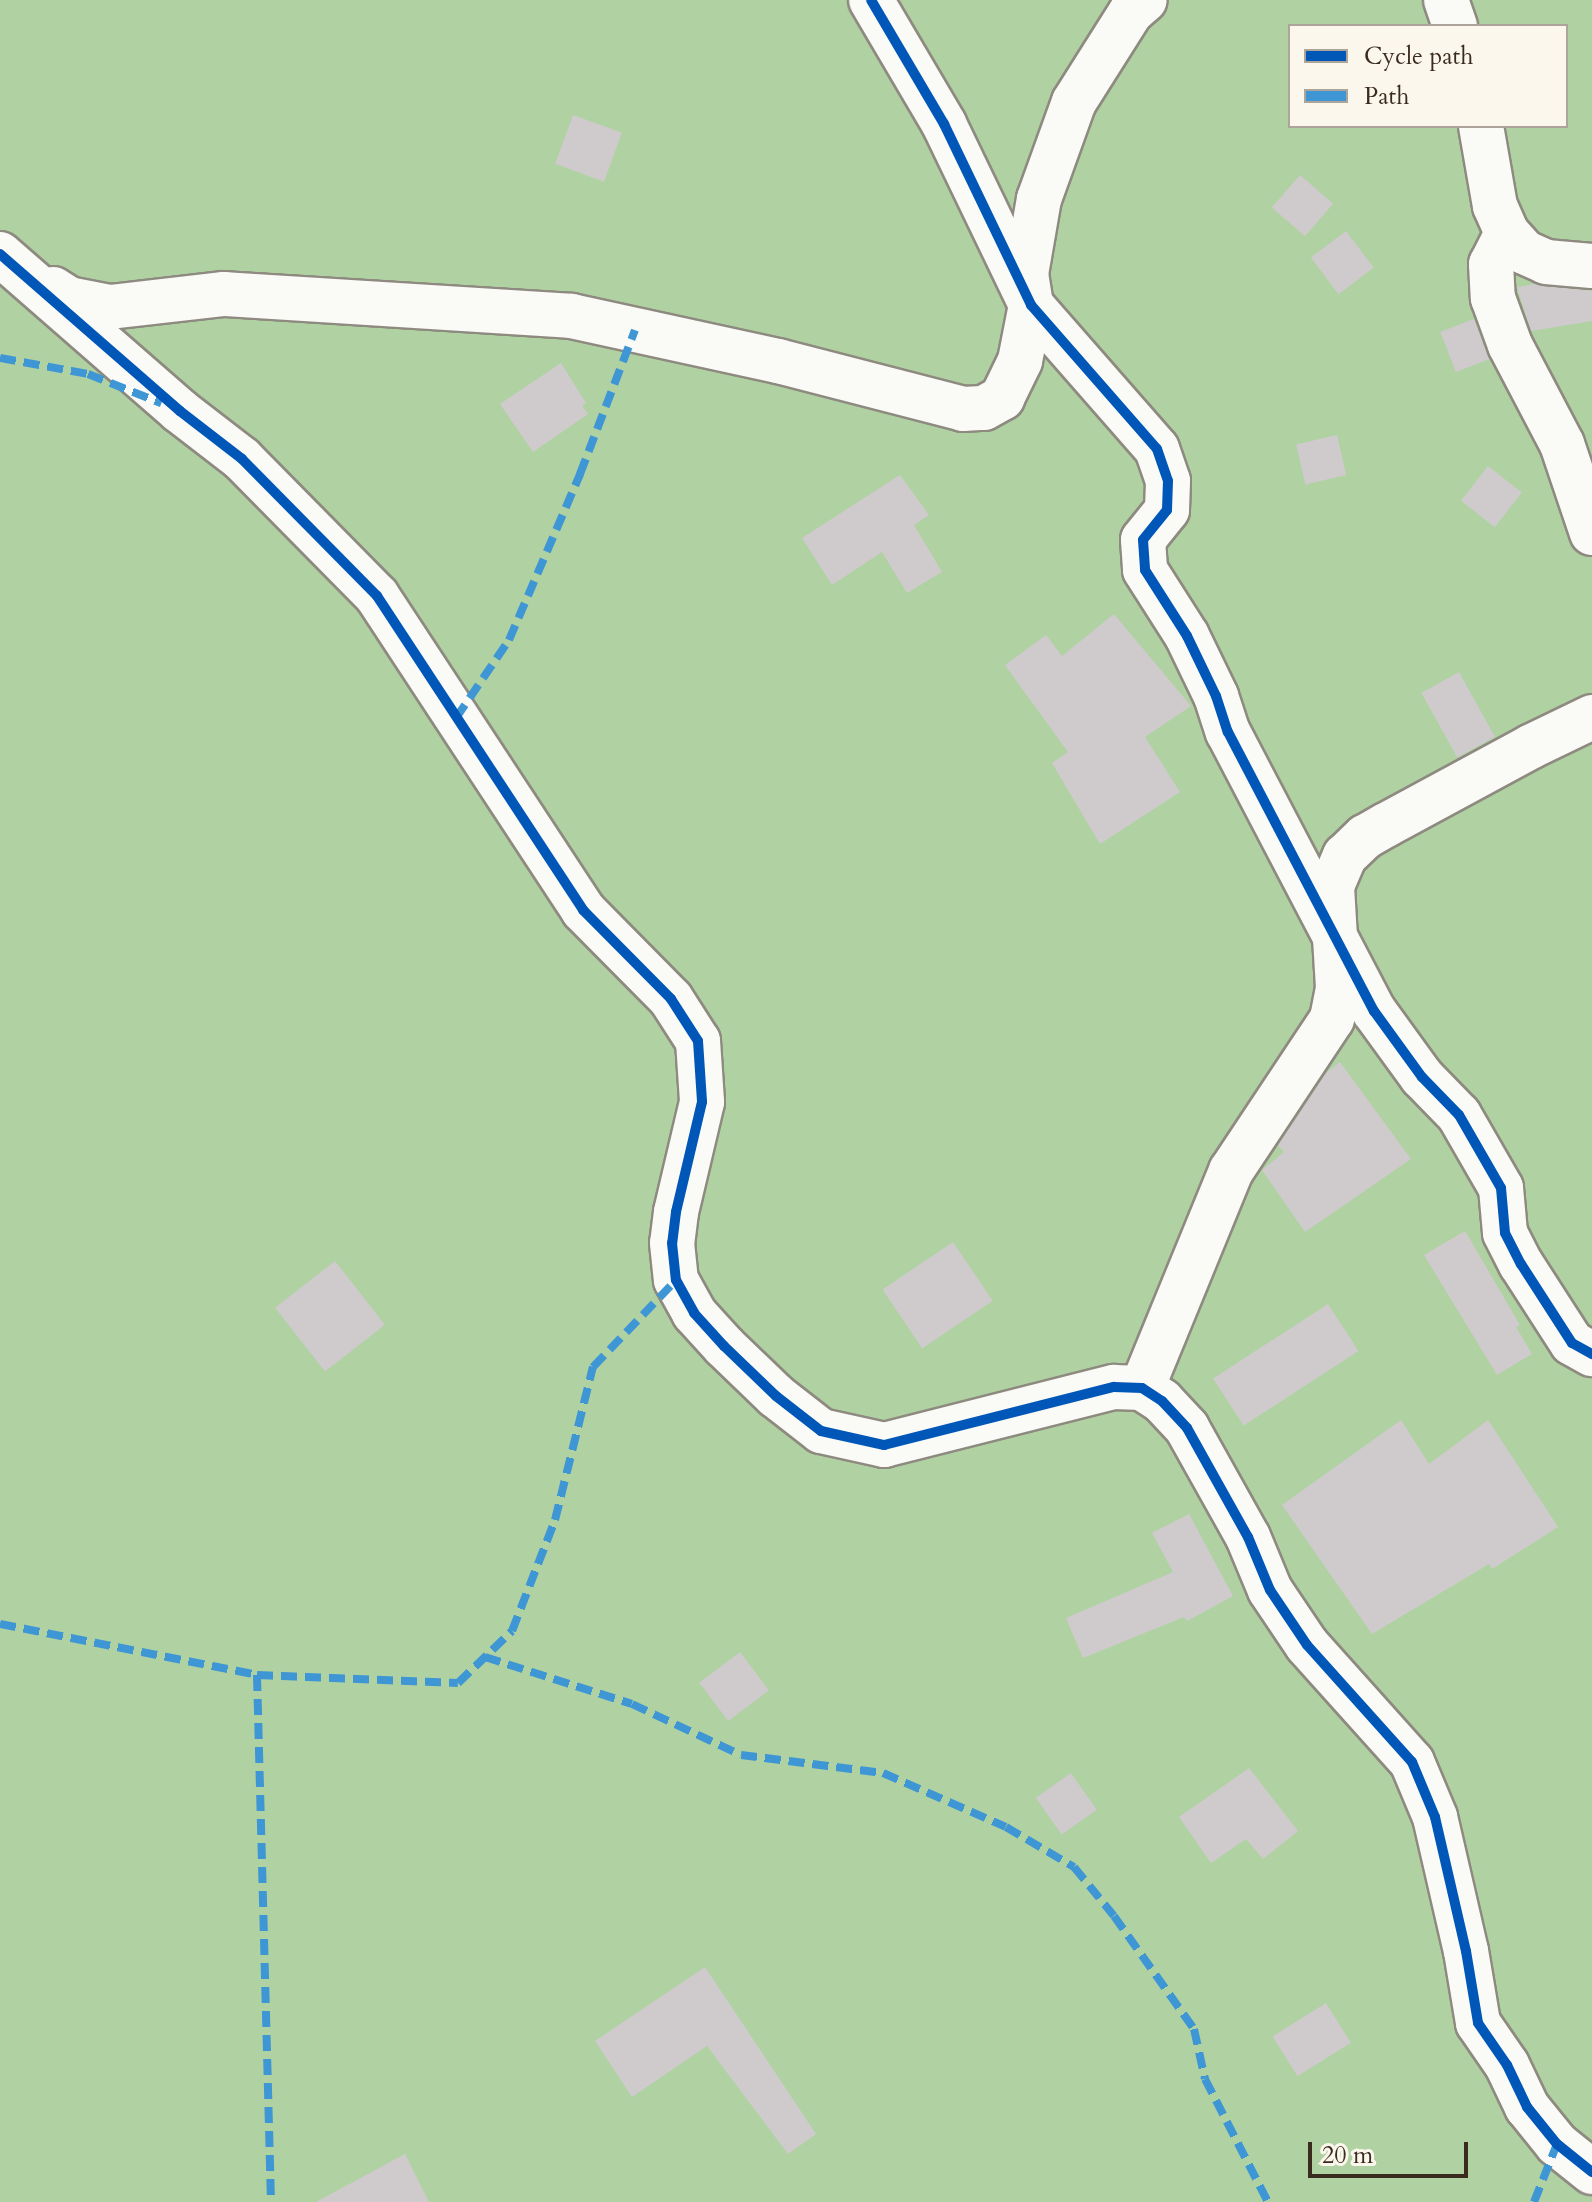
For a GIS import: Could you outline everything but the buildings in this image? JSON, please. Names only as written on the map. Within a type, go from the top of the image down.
[{"type":"street","points":[[871,0],[944,124],[1031,305],[1157,449],[1168,481],[1167,510],[1143,540],[1145,570],[1187,636],[1216,696],[1228,732],[1374,1011],[1422,1077],[1459,1115],[1501,1188],[1505,1233],[1539,1295],[1572,1343],[1592,1354]]},
{"type":"street","points":[[0,254],[69,299],[110,307],[224,294],[571,316],[778,361],[963,409],[984,408],[1002,398],[1020,361],[1031,305],[1026,274],[1039,199],[1074,102],[1131,12],[1145,0]]},
{"type":"street","points":[[1446,0],[1454,24]]},
{"type":"street","points":[[1481,128],[1495,206],[1507,233],[1524,252],[1546,262],[1592,266]]},
{"type":"street","points":[[1507,233],[1491,264],[1493,298],[1510,345],[1562,444],[1592,533]]},
{"type":"street","points":[[0,254],[180,411],[242,459],[377,596],[583,910],[671,999],[698,1041],[702,1102],[676,1212],[672,1243],[676,1280],[694,1313],[724,1346],[776,1396],[821,1431],[884,1445],[1114,1387],[1142,1388],[1162,1401],[1187,1428],[1241,1524],[1270,1590],[1307,1645],[1412,1762],[1435,1817],[1466,1951],[1478,2023],[1507,2065],[1527,2107],[1557,2144],[1592,2172]]},
{"type":"street","points":[[1142,1388],[1231,1171],[1332,1019],[1338,988],[1332,886],[1345,856],[1365,837],[1530,747],[1592,717]]},
{"type":"green space","points":[[0,0],[1592,0],[1592,2202],[0,2202]]},
{"type":"marked path","points":[[456,718],[509,640],[580,474],[635,330]]},
{"type":"marked path","points":[[0,358],[88,374],[161,403]]},
{"type":"marked path","points":[[0,1624],[257,1675],[458,1683],[512,1631],[555,1520],[593,1367],[676,1280]]},
{"type":"marked path","points":[[485,1657],[632,1704],[741,1755],[883,1773],[1006,1827],[1074,1867],[1114,1916],[1194,2029],[1205,2079],[1268,2202]]},
{"type":"marked path","points":[[257,1675],[271,2202]]},
{"type":"marked path","points":[[1534,2202],[1557,2144]]},
{"type":"cycle path","points":[[871,0],[944,124],[1031,305],[1157,449],[1168,481],[1167,510],[1143,540],[1145,570],[1187,636],[1216,696],[1228,732],[1374,1011],[1422,1077],[1459,1115],[1501,1188],[1505,1233],[1521,1264],[1572,1343],[1592,1354]]},
{"type":"cycle path","points":[[0,254],[180,411],[242,459],[377,596],[583,910],[671,999],[698,1041],[702,1102],[676,1212],[672,1243],[676,1280],[694,1313],[724,1346],[776,1396],[821,1431],[884,1445],[1114,1387],[1142,1388],[1162,1401],[1187,1428],[1248,1537],[1270,1590],[1307,1645],[1412,1762],[1435,1817],[1466,1951],[1478,2023],[1507,2065],[1527,2107],[1557,2144],[1592,2172]]}]
